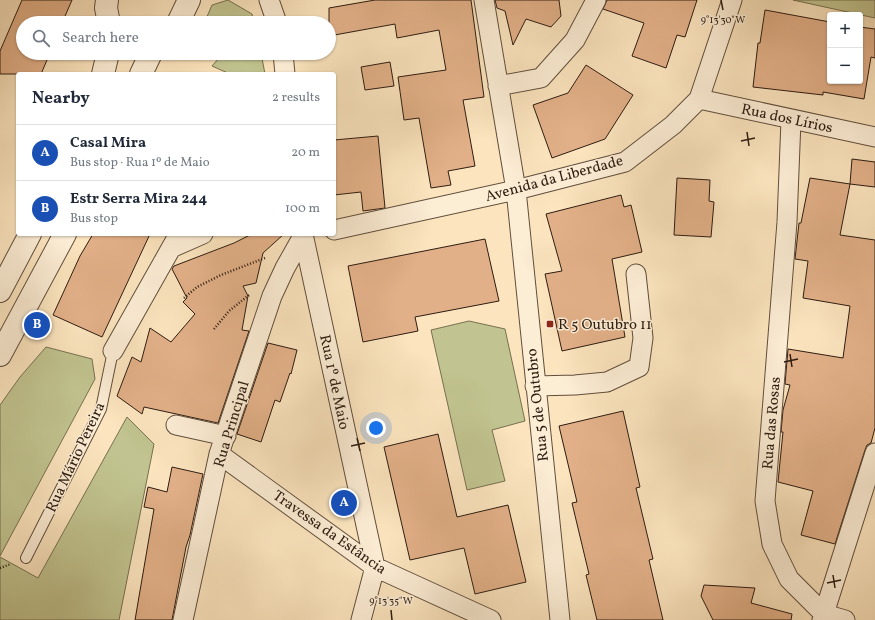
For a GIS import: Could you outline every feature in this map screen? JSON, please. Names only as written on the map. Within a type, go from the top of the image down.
[{"type":"street","points":[[107,0],[106,8],[108,16]]},
{"type":"street","points":[[181,16],[189,0]]},
{"type":"street","points":[[262,0],[274,13]]},
{"type":"street","name":"Rua 5 de Outubro","points":[[484,0],[516,190],[560,620]]},
{"type":"street","points":[[498,86],[541,78],[575,40],[596,0]]},
{"type":"street","name":"Avenida da Liberdade","points":[[336,230],[516,190],[624,162],[674,125],[699,99],[732,0]]},
{"type":"street","points":[[103,72],[106,60]]},
{"type":"street","points":[[142,72],[148,60]]},
{"type":"street","points":[[284,60],[285,72]]},
{"type":"street","name":"Rua dos Lírios","points":[[699,99],[875,137]]},
{"type":"street","name":"Rua das Rosas","points":[[791,120],[787,222],[765,501],[772,544],[789,579],[823,617],[845,620]]},
{"type":"street","points":[[0,291],[29,236]]},
{"type":"street","points":[[0,355],[64,236]]},
{"type":"street","name":"Rua Mário Pereira","points":[[113,352],[175,241],[195,236]]},
{"type":"street","name":"Rua Principal","points":[[183,620],[220,454],[272,296],[285,268],[306,236]]},
{"type":"street","name":"Rua 1º de Maio","points":[[307,236],[375,567],[361,620]]},
{"type":"street","points":[[535,386],[575,385],[607,382],[639,367],[642,338],[636,274]]},
{"type":"street","points":[[176,426],[226,436]]},
{"type":"street","points":[[823,617],[875,453]]},
{"type":"street","name":"Travessa da Estância","points":[[220,454],[375,567],[491,620]]},
{"type":"lane","name":"Rua Mário Pereira","points":[[26,558],[101,409],[113,352]]},
{"type":"path","points":[[184,298],[197,287],[263,258],[293,254]]},
{"type":"path","points":[[214,329],[228,311],[250,294],[257,292],[272,296]]},
{"type":"green space","points":[[228,0],[252,14],[252,16],[207,16],[212,5]]},
{"type":"green space","points":[[793,0],[875,0],[875,18],[863,15],[863,12],[848,12]]},
{"type":"green space","points":[[217,60],[262,60],[265,72],[226,72],[212,66]]},
{"type":"green space","points":[[469,321],[505,329],[525,421],[492,430],[505,481],[467,490],[431,330]]},
{"type":"green space","points":[[46,347],[92,359],[95,379],[0,556],[0,405],[20,377]]},
{"type":"green space","points":[[127,417],[154,444],[119,620],[0,620],[0,557],[38,578]]},
{"type":"building","points":[[22,0],[72,0],[65,16],[16,16],[16,60],[47,60],[42,72],[16,72],[16,74],[0,74],[0,51]]},
{"type":"building","points":[[375,0],[471,0],[484,97],[463,100],[475,166],[448,171],[451,185],[431,188],[419,118],[404,120],[398,77],[446,70],[439,30],[397,38],[395,24],[336,35],[336,16],[329,16],[329,8]]},
{"type":"building","points":[[495,0],[559,0],[561,16],[551,27],[526,19],[513,45],[505,11],[497,8]]},
{"type":"building","points":[[607,0],[697,0],[685,37],[677,35],[666,68],[632,56],[644,23],[603,9]]},
{"type":"building","points":[[765,10],[827,21],[827,84],[863,84],[863,27],[875,29],[875,58],[871,57],[864,99],[823,92],[823,95],[753,87],[758,43],[760,43]]},
{"type":"building","points":[[390,62],[394,86],[365,90],[361,67]]},
{"type":"building","points":[[586,65],[633,95],[605,139],[552,158],[533,105],[568,93]]},
{"type":"building","points":[[378,136],[385,208],[363,211],[361,192],[336,195],[336,140]]},
{"type":"building","points":[[852,159],[875,162],[875,187],[850,184]]},
{"type":"building","points":[[677,178],[710,180],[709,201],[714,202],[711,237],[674,235]]},
{"type":"building","points":[[810,178],[850,184],[840,235],[875,240],[875,428],[871,443],[867,445],[865,450],[835,544],[801,535],[813,491],[778,482],[783,432],[781,432],[783,410],[790,385],[785,384],[788,349],[843,358],[850,306],[803,298],[808,261],[795,259],[799,223],[801,223]]},
{"type":"building","points":[[621,195],[624,207],[631,205],[642,252],[612,259],[625,337],[562,351],[545,274],[562,271],[546,214]]},
{"type":"building","points":[[92,236],[149,236],[102,337],[53,315],[80,256]]},
{"type":"building","points":[[248,236],[282,236],[263,253],[256,283],[243,286],[248,296],[242,330],[249,331],[218,423],[144,407],[142,414],[117,396],[132,357],[141,362],[150,328],[171,342],[195,314],[183,302],[187,298],[172,269],[174,266],[234,243]]},
{"type":"building","points":[[485,239],[499,301],[415,317],[418,331],[363,342],[348,266]]},
{"type":"building","points":[[268,343],[297,350],[291,374],[290,373],[280,402],[275,400],[261,442],[237,434]]},
{"type":"building","points":[[623,411],[640,487],[636,488],[653,559],[649,560],[663,620],[597,620],[586,575],[589,574],[572,503],[577,502],[559,426]]},
{"type":"building","points":[[438,434],[457,517],[508,505],[526,582],[475,594],[464,548],[410,560],[384,447]]},
{"type":"building","points":[[172,467],[203,474],[186,547],[172,620],[135,620],[154,509],[144,507],[148,487],[167,492]]},
{"type":"building","points":[[704,585],[755,588],[751,603],[792,614],[791,620],[713,620],[701,596]]},
{"type":"place","name":"R 5 Outubro 11","points":[[550,324]]},
{"type":"place","name":"Estr Serra Mira 244","points":[[37,325]]},
{"type":"place","name":"Casal Mira","points":[[344,503]]}]
